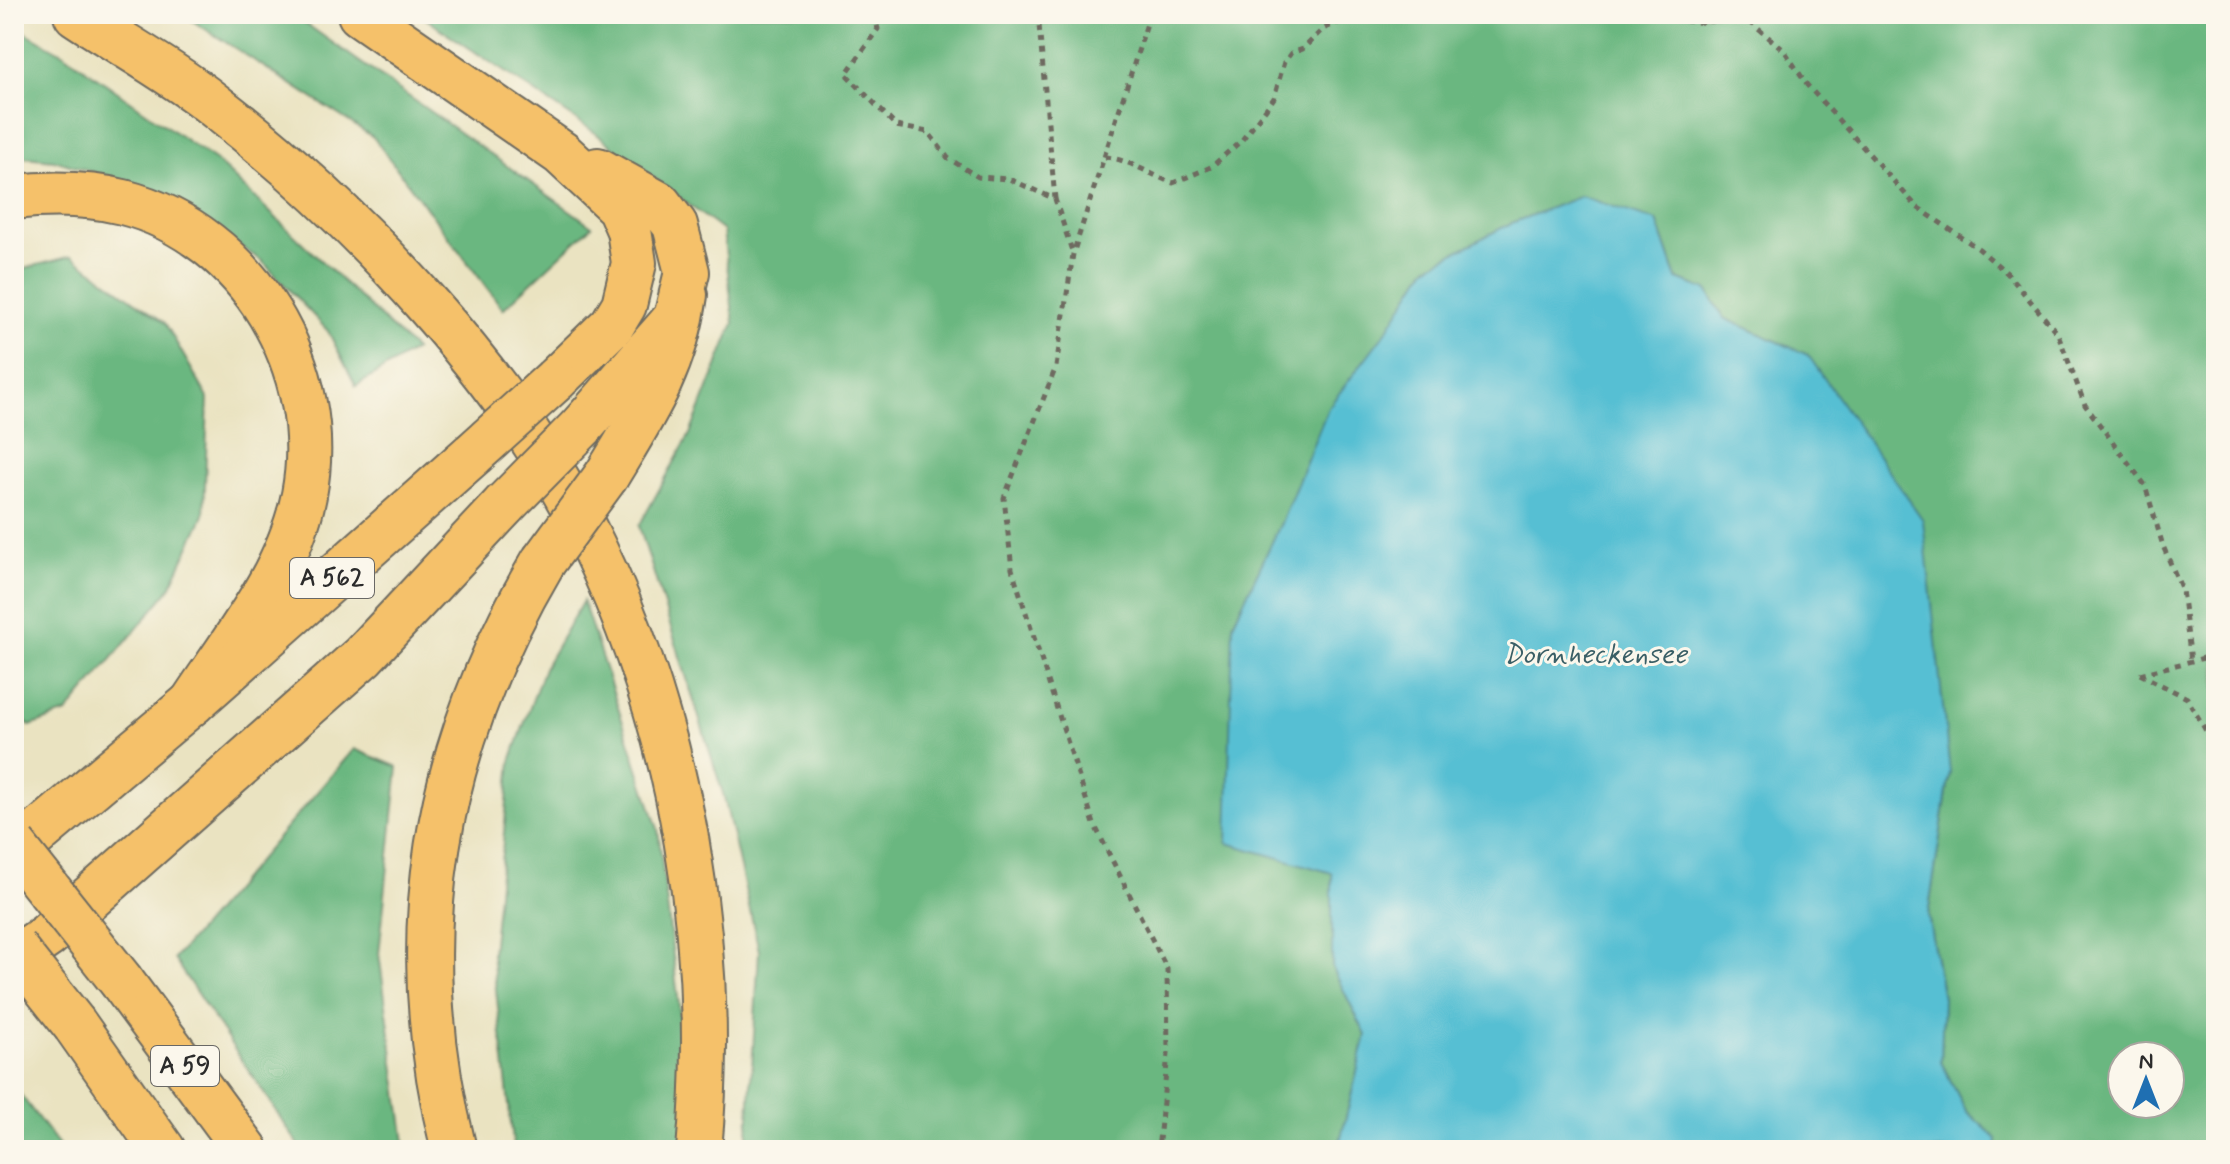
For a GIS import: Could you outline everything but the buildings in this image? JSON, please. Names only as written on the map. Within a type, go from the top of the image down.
[{"type":"highway","points":[[76,14],[213,104],[329,205],[393,268],[456,341],[525,429],[565,493],[594,546],[628,628],[676,789],[695,887],[704,995],[699,1150]]},
{"type":"highway","points":[[360,14],[561,153],[628,184],[659,204],[675,225],[684,255],[686,288],[676,348],[658,390],[607,475],[543,562],[512,615],[475,699],[447,787],[435,847],[427,974],[432,1037],[454,1150]]},
{"type":"highway","name":"A 562","points":[[14,853],[192,703],[473,454],[612,325],[629,287],[634,263],[629,230],[619,207],[561,153]]},
{"type":"highway","points":[[14,197],[51,193],[126,203],[194,235],[250,284],[272,315],[289,348],[301,383],[308,433],[304,495],[294,531],[249,617],[192,703]]},
{"type":"highway","points":[[14,976],[25,948],[363,656],[658,343],[676,318],[686,288]]},
{"type":"highway","name":"A 59","points":[[14,846],[122,982],[246,1150]]},
{"type":"highway","name":"A 59","points":[[25,948],[163,1150]]},
{"type":"path","points":[[874,14],[878,29],[846,74],[871,104],[896,126],[928,132],[948,158],[978,177],[1009,179],[1055,199]]},
{"type":"path","points":[[1038,14],[1055,199],[1073,254]]},
{"type":"path","points":[[1150,14],[1073,254],[1056,367],[1004,498],[1012,569],[1094,824],[1167,969],[1168,1054],[1158,1150]]},
{"type":"path","points":[[1105,157],[1120,158],[1148,175],[1173,183],[1211,167],[1242,140],[1265,110],[1279,84],[1284,62],[1291,53],[1303,49],[1323,29],[1359,14]]},
{"type":"path","points":[[1662,14],[1688,24],[1711,23],[1733,14]]},
{"type":"path","points":[[1740,14],[1784,50],[1807,85],[1917,207],[1979,249],[2007,273],[2058,334],[2085,405],[2145,485],[2163,546],[2182,590],[2191,661]]},
{"type":"path","points":[[2216,655],[2140,674],[2187,698],[2216,748]]},
{"type":"green space","points":[[182,14],[292,14],[592,226],[503,309],[373,137]]},
{"type":"green space","points":[[419,14],[2216,14],[2216,1150],[1996,1150],[1997,1139],[1966,1111],[1941,1062],[1943,998],[1928,915],[1950,772],[1808,355],[1724,318],[1707,290],[1677,279],[1657,221],[1427,267],[1325,442],[1233,624],[1332,873],[1332,967],[1366,1035],[1338,1150],[747,1150],[759,951],[724,797],[639,526],[690,434],[734,323],[723,231],[594,132]]},
{"type":"green space","points":[[14,26],[64,54],[217,162],[415,350],[356,386],[328,331],[262,261],[160,193],[54,160],[14,156]]},
{"type":"green space","points":[[72,256],[165,323],[208,398],[204,515],[169,590],[67,713],[30,726],[14,713],[14,271]]},
{"type":"green space","points":[[583,601],[658,829],[690,1099],[682,1150],[514,1150],[492,954],[511,761],[544,668]]},
{"type":"green space","points":[[354,749],[398,767],[379,954],[406,1150],[302,1150],[174,959]]},
{"type":"green space","points":[[14,1086],[62,1150],[14,1150]]},
{"type":"water","name":"Dornheckensee","points":[[1581,196],[1657,221],[1677,279],[1707,290],[1724,318],[1808,355],[1923,520],[1950,772],[1928,915],[1943,998],[1941,1062],[1966,1111],[1997,1139],[1996,1150],[1338,1150],[1366,1035],[1332,967],[1332,873],[1227,843],[1233,624],[1281,523],[1328,408],[1387,330],[1427,267],[1509,224]]}]
